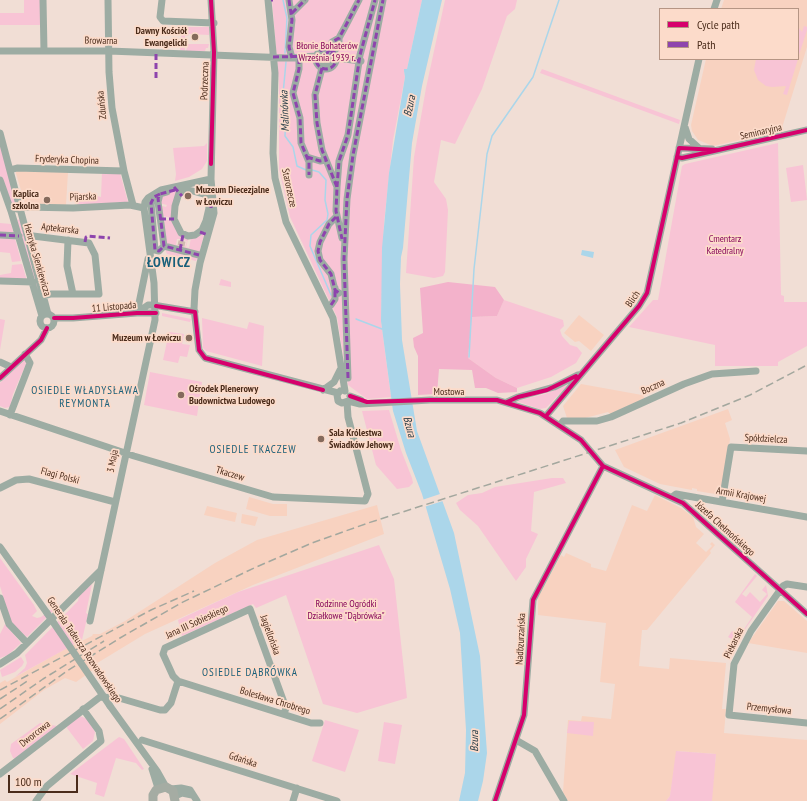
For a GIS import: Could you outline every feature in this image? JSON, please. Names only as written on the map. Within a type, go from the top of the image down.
[{"type":"main road","points":[[151,800],[169,792]]},
{"type":"street","points":[[43,0],[44,51]]},
{"type":"street","name":"Zduńska","points":[[108,0],[112,108],[124,171],[133,205]]},
{"type":"street","points":[[162,0],[160,17],[163,21],[214,23]]},
{"type":"street","name":"Podrzeczna","points":[[208,235],[214,213],[211,179],[214,23],[211,0]]},
{"type":"street","name":"Starorzecze","points":[[268,0],[274,57],[273,152],[277,184],[290,229],[333,318],[343,397]]},
{"type":"street","points":[[289,0],[292,13],[289,47],[299,69],[293,93],[300,118],[301,143],[307,157],[309,172]]},
{"type":"street","points":[[292,13],[305,0]]},
{"type":"street","points":[[337,187],[320,140],[315,109],[315,95],[328,59],[332,42],[339,38],[352,16],[359,0]]},
{"type":"street","points":[[344,242],[336,217],[339,161],[348,135],[360,61],[375,0]]},
{"type":"street","points":[[348,378],[344,242],[352,162],[383,0]]},
{"type":"street","points":[[328,59],[323,49],[316,56],[318,64],[328,59],[360,61]]},
{"type":"street","name":"Browarna","points":[[0,51],[109,51],[295,58],[316,56]]},
{"type":"street","name":"Blich","points":[[546,416],[572,381],[583,372],[639,306],[647,293],[699,60]]},
{"type":"street","points":[[684,125],[689,139],[698,148]]},
{"type":"street","name":"Seminaryjna","points":[[677,157],[682,158],[807,130]]},
{"type":"street","name":"Henryka Sienkiewicza","points":[[0,133],[50,317]]},
{"type":"street","name":"Seminaryjna","points":[[679,148],[718,150]]},
{"type":"street","points":[[307,157],[320,161],[326,160]]},
{"type":"street","name":"Fryderyka Chopina","points":[[10,170],[124,171]]},
{"type":"street","points":[[164,246],[157,216],[151,201],[160,194],[178,192],[198,188],[207,195],[210,207],[206,221],[200,232],[181,243],[164,246],[159,251],[155,250],[152,242],[144,208],[148,198],[153,194],[178,192],[211,179]]},
{"type":"street","name":"Henryka Sienkiewicza","points":[[0,180],[33,282],[50,317]]},
{"type":"street","points":[[178,192],[174,206],[174,219],[181,243],[199,254]]},
{"type":"street","points":[[137,312],[148,266],[157,216],[162,205],[160,194]]},
{"type":"street","name":"Pijarska","points":[[21,208],[133,205],[144,208]]},
{"type":"street","points":[[11,211],[21,208]]},
{"type":"street","points":[[157,216],[174,219]]},
{"type":"street","points":[[331,305],[335,299],[337,291],[331,274],[320,260],[318,251],[320,242],[329,224],[336,217]]},
{"type":"street","points":[[200,232],[208,235]]},
{"type":"street","points":[[152,242],[158,238],[161,233]]},
{"type":"street","points":[[0,235],[19,236]]},
{"type":"street","name":"Mostowa","points":[[208,235],[197,280],[195,312],[198,350],[205,358],[323,390],[360,404],[366,402],[480,400],[507,402],[546,416]]},
{"type":"street","name":"Aptekarska","points":[[29,238],[33,236],[89,242],[96,259],[99,294],[73,294]]},
{"type":"street","points":[[44,296],[73,294],[67,266],[68,240]]},
{"type":"street","name":"3 Maja","points":[[90,621],[156,310],[152,242]]},
{"type":"street","points":[[0,281],[33,282]]},
{"type":"street","name":"11 Listopada","points":[[50,317],[73,318],[137,312],[148,305],[156,310]]},
{"type":"street","points":[[156,310],[195,312]]},
{"type":"street","points":[[50,317],[52,326],[45,327],[40,321],[50,317]]},
{"type":"street","points":[[1,374],[32,348],[45,327]]},
{"type":"street","points":[[10,415],[30,363],[25,354]]},
{"type":"street","points":[[0,362],[10,367]]},
{"type":"street","points":[[323,390],[334,382],[340,370]]},
{"type":"street","name":"Boczna","points":[[560,425],[564,421],[596,421],[611,417],[684,384],[712,374],[756,372]]},
{"type":"street","name":"Blich","points":[[507,402],[518,397],[547,390],[572,381]]},
{"type":"street","name":"Tkaczew","points":[[0,411],[125,453],[273,497],[365,501],[368,494],[343,397]]},
{"type":"street","name":"Józefa Chełmońskiego","points":[[546,416],[585,444],[603,466],[672,497],[696,513],[807,614]]},
{"type":"street","name":"Spółdzielcza","points":[[722,502],[731,447],[807,451]]},
{"type":"street","name":"Nadbzurzańska","points":[[495,801],[525,710],[533,600],[603,466]]},
{"type":"street","name":"Flagi Polski","points":[[0,488],[16,480],[29,479],[115,502]]},
{"type":"street","name":"Armii Krajowej","points":[[672,497],[676,494],[807,517]]},
{"type":"street","name":"Generała Tadeusza Rozwadowskiego","points":[[0,547],[151,765],[157,771],[169,792]]},
{"type":"street","points":[[0,664],[12,657],[101,570]]},
{"type":"street","points":[[780,589],[787,584],[807,587]]},
{"type":"street","name":"Piekarska","points":[[729,715],[734,664],[750,631],[780,589]]},
{"type":"street","points":[[0,598],[9,624],[27,643]]},
{"type":"street","name":"Jana III Sobieskiego","points":[[178,681],[173,676],[163,654],[165,648],[250,609]]},
{"type":"street","name":"Jagiellońska","points":[[250,609],[286,708],[284,714]]},
{"type":"street","name":"Dworcowa","points":[[0,774],[83,709],[103,696],[164,710],[171,703],[178,681]]},
{"type":"street","name":"Bolesława Chrobrego","points":[[178,681],[311,723],[320,723]]},
{"type":"street","points":[[36,801],[47,786],[101,741],[99,731],[83,709]]},
{"type":"street","name":"Przemysłowa","points":[[729,715],[807,723]]},
{"type":"street","name":"Gdańska","points":[[142,740],[337,801]]},
{"type":"street","points":[[516,740],[535,751],[564,801]]},
{"type":"street","points":[[293,801],[297,788]]},
{"type":"street","points":[[169,792],[182,793],[196,798]]},
{"type":"shaded area","points":[[724,0],[807,0],[807,47],[781,131],[713,146],[698,140],[692,131],[691,125],[706,60],[799,60],[799,8],[721,8]]},
{"type":"shaded area","points":[[15,170],[68,172],[66,205],[25,204]]},
{"type":"shaded area","points":[[448,282],[495,287],[504,300],[497,316],[472,317],[468,358],[496,378],[517,388],[517,392],[498,393],[486,388],[475,388],[472,370],[439,369],[437,394],[418,395],[418,356],[414,347],[413,338],[423,333],[420,288]]},
{"type":"shaded area","points":[[579,315],[604,335],[591,351],[579,341],[575,342],[564,333]]},
{"type":"shaded area","points":[[581,384],[642,395],[645,398],[610,414],[608,412],[585,418],[567,418],[563,406]]},
{"type":"shaded area","points":[[728,409],[732,420],[725,423],[730,439],[721,495],[697,491],[697,489],[692,488],[692,490],[660,484],[624,467],[615,450]]},
{"type":"shaded area","points":[[655,495],[681,508],[693,517],[696,527],[704,534],[696,543],[706,552],[712,546],[710,544],[712,542],[715,545],[710,551],[711,553],[647,630],[642,630],[639,666],[669,669],[670,658],[726,663],[722,709],[726,709],[724,733],[807,740],[807,801],[711,801],[716,754],[677,751],[670,796],[666,801],[568,801],[563,792],[568,720],[581,721],[582,716],[611,719],[615,684],[600,682],[606,623],[538,615],[538,598],[561,555],[564,557],[566,553],[591,564],[591,567],[606,571],[632,505],[647,511]]},
{"type":"shaded area","points":[[249,497],[273,504],[287,504],[287,516],[270,516],[246,509]]},
{"type":"shaded area","points":[[377,505],[384,534],[253,585],[145,634],[94,665],[96,668],[76,682],[65,678],[44,690],[0,724],[0,683],[5,680],[7,682],[65,649],[92,636],[93,634],[100,634],[125,621],[215,563],[257,540]]},
{"type":"shaded area","points":[[207,506],[237,513],[235,522],[204,515]]},
{"type":"shaded area","points":[[242,514],[258,517],[255,526],[241,523]]},
{"type":"shaded area","points":[[778,601],[784,601],[807,621],[807,653],[748,643]]},
{"type":"green space","points":[[24,0],[40,0],[40,25],[0,25],[0,13],[24,13]]},
{"type":"green space","name":"Błonie Bohaterów Września 1939 r.","points":[[272,0],[422,0],[407,69],[404,69],[405,77],[393,140],[384,223],[381,321],[391,397],[367,399],[348,385],[337,317],[290,217],[279,169],[279,83]]},
{"type":"green space","points":[[445,0],[517,0],[515,9],[507,16],[482,89],[455,144],[441,140],[434,182],[446,199],[448,210],[445,272],[443,276],[434,278],[406,273],[414,157],[426,88]]},
{"type":"green space","points":[[804,26],[807,27],[799,55],[799,28],[802,32]]},
{"type":"green space","points":[[182,27],[209,27],[209,35],[189,34],[188,36],[185,36],[185,51],[180,50]]},
{"type":"green space","points":[[188,44],[209,44],[205,51],[186,51]]},
{"type":"green space","points":[[756,60],[798,60],[787,95],[783,94],[786,86],[766,86],[758,80],[754,70]]},
{"type":"green space","points":[[542,69],[680,120],[679,124],[540,73]]},
{"type":"green space","points":[[0,142],[17,204],[15,205],[12,205],[0,175]]},
{"type":"green space","points":[[207,143],[207,161],[202,169],[189,177],[175,181],[176,174],[173,148],[204,146]]},
{"type":"green space","name":"Cmentarz Katedralny","points":[[778,143],[781,295],[784,296],[784,302],[807,302],[807,346],[778,362],[778,366],[715,366],[715,345],[629,327],[653,300],[658,300],[682,166],[685,164]]},
{"type":"green space","points":[[803,165],[807,200],[791,202],[786,168]]},
{"type":"green space","points":[[102,172],[120,173],[128,202],[77,205],[77,193],[97,193],[97,196],[101,197]]},
{"type":"green space","points":[[175,191],[177,192],[171,218],[163,216],[159,205],[166,207],[167,205],[159,203],[164,195]]},
{"type":"green space","points":[[21,219],[44,304],[41,305],[17,220]]},
{"type":"green space","points":[[166,220],[171,220],[181,235],[181,239],[177,239],[176,245],[185,247],[187,241],[184,240],[184,238],[188,239],[186,247],[189,248],[191,238],[200,234],[204,235],[199,253],[166,246],[163,223]]},
{"type":"green space","points":[[0,223],[11,224],[21,261],[12,262],[10,253],[0,252]]},
{"type":"green space","points":[[165,249],[198,256],[196,261],[167,254]]},
{"type":"green space","points":[[22,264],[27,281],[0,279],[0,275],[11,273],[12,265]]},
{"type":"green space","points":[[221,279],[231,282],[231,287],[219,285]]},
{"type":"green space","points":[[504,300],[563,320],[564,326],[560,330],[562,336],[570,345],[577,347],[582,353],[576,363],[551,377],[517,388],[496,378],[468,358],[472,317],[497,316]]},
{"type":"green space","points":[[162,313],[191,319],[190,322],[162,316]]},
{"type":"green space","points":[[202,318],[247,329],[249,322],[264,326],[262,366],[206,351],[203,348]]},
{"type":"green space","points":[[0,319],[5,320],[0,350]]},
{"type":"green space","points":[[169,332],[184,334],[182,344],[190,345],[187,357],[180,356],[178,363],[163,360]]},
{"type":"green space","points":[[25,358],[26,364],[13,394],[10,407],[5,408],[0,406],[0,383]]},
{"type":"green space","points":[[150,372],[202,382],[197,416],[144,405]]},
{"type":"green space","points":[[569,384],[546,408],[539,409],[516,401],[545,394]]},
{"type":"green space","points":[[389,410],[401,450],[412,478],[413,483],[409,487],[397,489],[376,465],[362,411]]},
{"type":"green space","points":[[552,478],[563,478],[566,483],[534,492],[531,531],[538,534],[526,559],[526,567],[516,581],[478,526],[460,510],[456,503],[468,495],[482,493],[495,487]]},
{"type":"green space","name":"Rodzinne Ogródki Działkowe \"Dąbrówka\"","points":[[379,545],[394,579],[407,698],[357,713],[323,704],[286,595],[256,608],[253,604],[182,636],[178,620],[212,604],[238,592]]},
{"type":"green space","points":[[0,558],[34,605],[37,611],[32,616],[37,618],[41,617],[61,603],[27,637],[12,626],[0,586]]},
{"type":"green space","points":[[755,574],[757,576],[742,594],[746,597],[750,592],[760,602],[767,594],[762,590],[766,585],[768,596],[739,638],[740,642],[737,642],[728,637],[732,631],[739,637],[752,617],[735,602]]},
{"type":"green space","points":[[92,584],[86,613],[88,614],[82,640],[15,677],[25,668],[27,663],[25,655],[78,601],[79,596]]},
{"type":"green space","points":[[5,624],[21,643],[8,655],[0,658],[0,634]]},
{"type":"green space","points":[[21,657],[24,662],[22,666],[15,672],[2,677],[0,670]]},
{"type":"green space","points":[[80,716],[87,719],[95,732],[93,741],[83,749],[67,728],[68,724]]},
{"type":"green space","points":[[325,720],[359,730],[345,772],[312,761]]},
{"type":"green space","points":[[569,721],[594,722],[593,736],[567,733]]},
{"type":"green space","points":[[384,722],[402,725],[395,764],[378,761]]},
{"type":"green space","points":[[40,723],[57,726],[16,759],[13,758],[10,751],[11,744]]},
{"type":"green space","points":[[119,737],[124,739],[144,769],[142,770],[136,763],[116,758],[104,797],[95,794],[97,783],[70,774]]},
{"type":"green space","points":[[676,751],[716,754],[712,801],[666,801],[670,796]]},
{"type":"water","name":"Bzura","points":[[422,0],[442,0],[422,86],[412,143],[401,257],[400,284],[402,340],[417,431],[454,533],[480,656],[487,753],[483,781],[478,801],[459,801],[465,773],[466,730],[460,633],[450,589],[422,494],[406,453],[393,411],[381,321],[382,248],[389,173],[405,77],[404,69],[407,69]]},
{"type":"water","points":[[582,250],[594,252],[593,258],[581,255]]},
{"type":"pier","points":[[443,493],[446,500],[424,507],[422,500]]},
{"type":"waterway","name":"Malinówka","points":[[283,0],[287,18],[285,53]]},
{"type":"waterway","points":[[469,357],[474,269],[487,154],[492,136],[533,77],[559,0]]},
{"type":"waterway","name":"Malinówka","points":[[286,62],[283,94],[286,110],[285,136],[293,147],[297,166],[306,170]]},
{"type":"waterway","name":"Malinówka","points":[[312,170],[319,172],[326,180],[325,200],[328,214],[327,220],[311,235],[310,246],[331,295]]},
{"type":"waterway","name":"Malinówka","points":[[356,319],[382,329]]},
{"type":"tunnel","points":[[181,246],[182,241]]},
{"type":"railway","points":[[0,719],[67,671],[120,638],[181,603],[254,568],[312,543],[368,523],[681,423],[750,395],[807,365]]},
{"type":"railway","points":[[0,690],[151,610],[194,591]]},
{"type":"railway","points":[[0,709],[43,679],[104,641]]},
{"type":"railway","points":[[0,699],[29,680]]},
{"type":"railway","points":[[32,737],[40,733]]},
{"type":"marked path","points":[[289,0],[292,20],[289,47],[292,58]]},
{"type":"marked path","points":[[292,13],[305,0]]},
{"type":"marked path","points":[[326,56],[332,42],[339,38],[359,0]]},
{"type":"marked path","points":[[337,187],[339,161],[348,135],[360,55],[375,0]]},
{"type":"marked path","points":[[348,378],[344,259],[347,199],[353,155],[383,0]]},
{"type":"marked path","points":[[331,55],[339,45],[339,38]]},
{"type":"marked path","points":[[326,49],[333,52],[336,59],[333,66],[326,69],[319,66],[316,59],[319,52],[326,49]]},
{"type":"marked path","points":[[156,54],[156,78]]},
{"type":"marked path","points":[[273,57],[316,56]]},
{"type":"marked path","points":[[299,58],[299,69],[293,93],[300,118],[301,143],[309,162],[309,175]]},
{"type":"marked path","points":[[336,58],[361,61]]},
{"type":"marked path","points":[[322,68],[315,95],[317,123],[322,150],[337,187],[336,211],[342,239]]},
{"type":"marked path","points":[[307,157],[320,161],[326,160]]},
{"type":"marked path","points":[[197,191],[198,184]]},
{"type":"marked path","points":[[174,187],[182,196]]},
{"type":"marked path","points":[[175,190],[160,194],[158,198],[164,246],[199,255]]},
{"type":"marked path","points":[[160,194],[154,197],[151,203],[155,250],[159,251],[164,246]]},
{"type":"marked path","points":[[208,205],[211,205],[211,209]]},
{"type":"marked path","points":[[336,217],[329,224],[320,242],[318,251],[320,260],[331,274],[335,290],[339,293]]},
{"type":"marked path","points":[[160,219],[174,219]]},
{"type":"marked path","points":[[200,232],[208,235]]},
{"type":"marked path","points":[[0,235],[19,236]]},
{"type":"marked path","points":[[180,250],[183,235]]},
{"type":"marked path","points":[[85,242],[86,237],[88,236],[110,238]]},
{"type":"marked path","points":[[331,305],[335,299],[335,288]]},
{"type":"cycle path","points":[[211,0],[214,52],[211,164]]},
{"type":"cycle path","points":[[677,157],[682,158],[807,130]]},
{"type":"cycle path","points":[[546,416],[639,306],[647,293],[679,148],[718,150]]},
{"type":"cycle path","points":[[156,306],[195,312],[199,350],[205,358],[323,390]]},
{"type":"cycle path","points":[[54,318],[156,313]]},
{"type":"cycle path","points":[[0,378],[41,340],[47,328]]},
{"type":"cycle path","points":[[507,402],[518,397],[547,390],[576,376]]},
{"type":"cycle path","points":[[350,396],[367,402],[497,400],[540,413],[581,440],[603,466],[683,503],[807,614]]},
{"type":"cycle path","points":[[495,801],[524,715],[533,600],[603,466]]},
{"type":"place","name":"Dawny Kościół Ewangelicki","points":[[195,37]]},
{"type":"place","name":"Muzeum Diecezjalne w Łowiczu","points":[[188,196]]},
{"type":"place","name":"Kaplica szkolna","points":[[47,200]]},
{"type":"place","name":"Muzeum w Łowiczu","points":[[189,338]]},
{"type":"place","name":"Ośrodek Plenerowy Budownictwa Ludowego","points":[[181,395]]},
{"type":"place","name":"Sala Królestwa Świadków Jehowy","points":[[321,439]]},
{"type":"district","name":"ŁOWICZ","points":[[169,263]]},
{"type":"district","name":"OSIEDLE WŁADYSŁAWA REYMONTA","points":[[85,397]]},
{"type":"district","name":"OSIEDLE TKACZEW","points":[[253,450]]},
{"type":"district","name":"OSIEDLE DĄBRÓWKA","points":[[250,673]]}]
